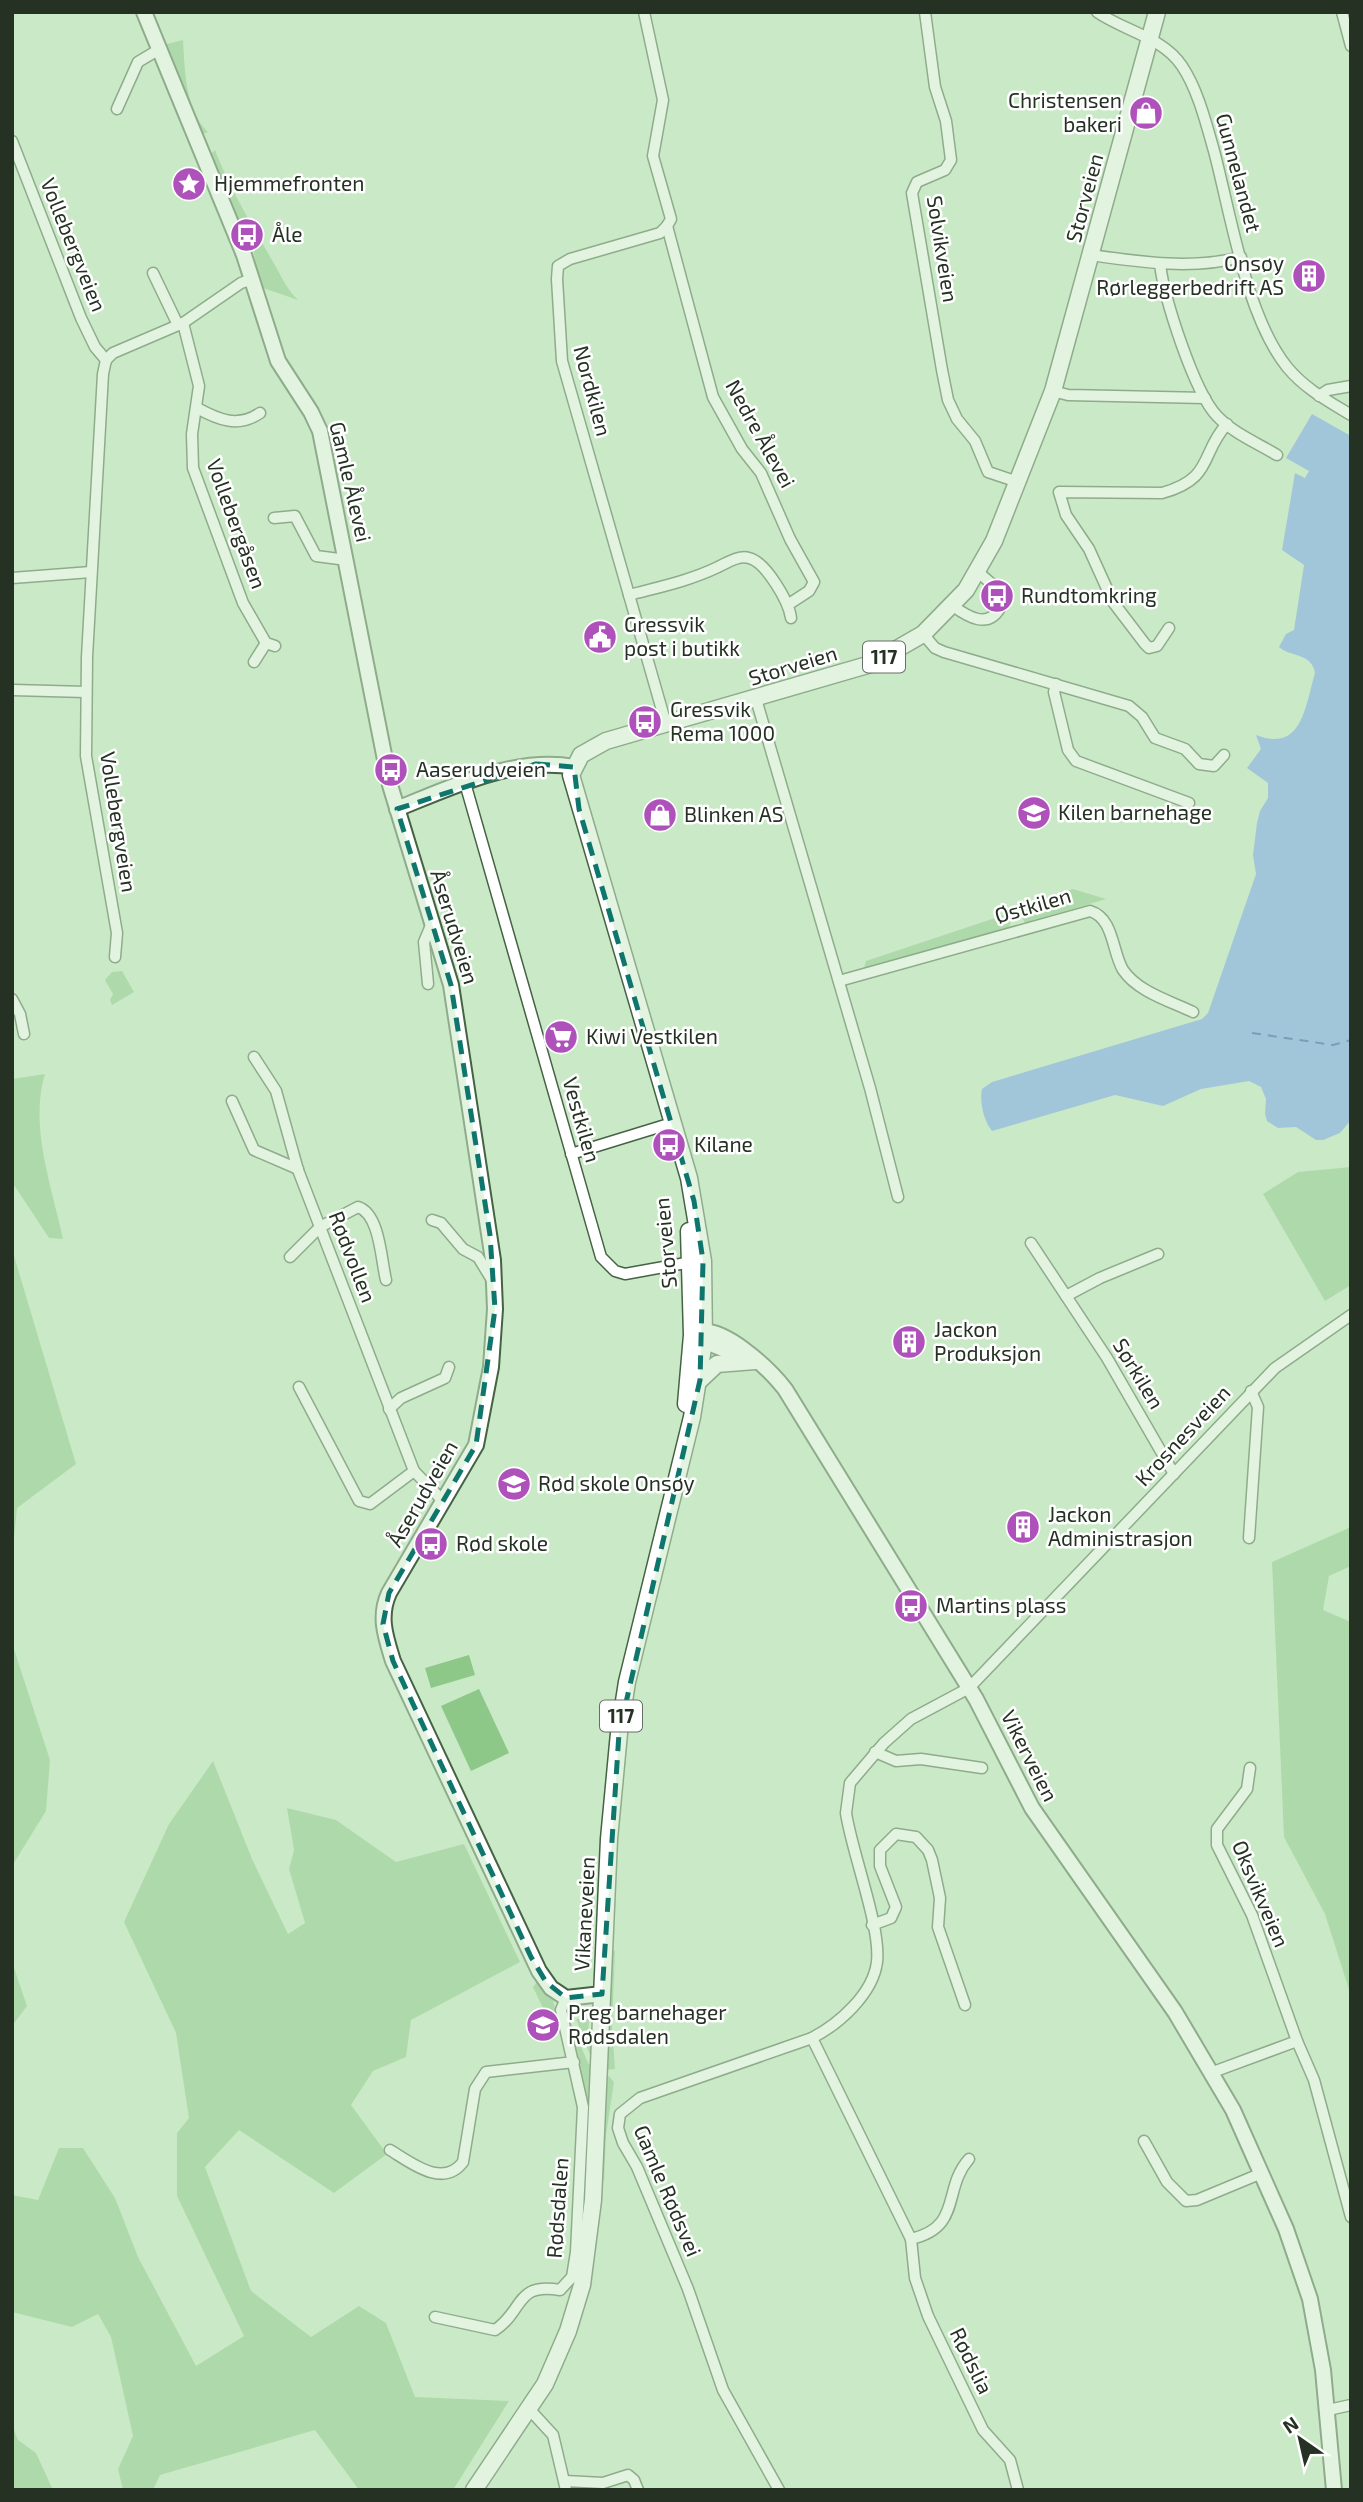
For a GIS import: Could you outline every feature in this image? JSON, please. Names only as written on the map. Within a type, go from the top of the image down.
[{"type":"main road","name":"Gamle Ålevei","points":[[144,12],[252,279],[278,361],[311,412],[320,432],[378,728],[397,809]]},
{"type":"main road","name":"Storveien","points":[[700,1336],[678,1147],[579,809],[571,775],[574,766],[581,755],[595,746],[871,664],[923,634],[953,606],[978,572],[1018,482],[1053,391],[1157,12]]},
{"type":"main road","points":[[397,809],[465,783],[536,764],[553,762],[574,766]]},
{"type":"main road","name":"Åserudveien","points":[[397,809],[451,985],[462,1043],[494,1284],[491,1367],[480,1431],[470,1458],[383,1605],[386,1637],[399,1673],[531,1957],[546,1982],[566,1998]]},
{"type":"main road","name":"Vikerveien","points":[[700,1336],[755,1361],[772,1374],[789,1395],[969,1688],[1032,1808],[1165,1997],[1213,2072],[1262,2173],[1307,2286],[1320,2343],[1334,2490]]},
{"type":"main road","name":"Vikaneveien","points":[[474,2490],[530,2410],[568,2331],[586,2262],[593,2200],[612,1790],[619,1733],[630,1669],[700,1380],[700,1336]]},
{"type":"main road","name":"Vikaneveien","points":[[683,1445],[700,1336]]},
{"type":"main road","points":[[700,1380],[717,1364],[755,1361]]},
{"type":"main road","points":[[566,1998],[602,1994]]},
{"type":"street","points":[[643,12],[663,100],[653,156],[671,219],[667,226]]},
{"type":"street","name":"Solvikveien","points":[[925,12],[935,87],[946,121],[951,160],[945,170],[917,181],[912,193],[942,370],[948,400],[957,419],[975,441],[988,472],[1018,482]]},
{"type":"street","name":"Gunnelandet","points":[[1097,12],[1119,27],[1168,49],[1182,66],[1207,125],[1241,257],[1263,327],[1272,346],[1293,374],[1319,396],[1351,415]]},
{"type":"street","points":[[1342,12],[1351,46]]},
{"type":"street","points":[[117,109],[138,62],[158,50]]},
{"type":"street","name":"Vollebergveien","points":[[12,141],[81,318],[95,347],[106,360],[100,402],[91,572],[86,756],[117,933],[115,957]]},
{"type":"street","name":"Nordkilen","points":[[666,724],[562,361],[557,279],[558,266],[570,259],[660,233],[667,226]]},
{"type":"street","name":"Nedre Ålevei","points":[[667,226],[713,397],[742,449],[761,473],[790,539],[814,582],[809,591],[789,604]]},
{"type":"street","points":[[1091,255],[1160,264],[1223,261],[1241,257]]},
{"type":"street","points":[[1160,264],[1173,316],[1205,398],[1227,424],[1277,455]]},
{"type":"street","name":"Vollebergåsen","points":[[153,273],[181,324],[197,373],[197,408],[191,446],[193,467],[234,581],[270,645],[254,662]]},
{"type":"street","points":[[106,360],[113,353],[181,324],[241,283],[252,279]]},
{"type":"street","points":[[1319,396],[1328,390],[1351,386]]},
{"type":"street","points":[[1053,391],[1068,395],[1205,398]]},
{"type":"street","points":[[197,408],[212,416],[239,423],[260,413]]},
{"type":"street","points":[[1169,628],[1157,646],[1149,648],[1144,644],[1113,602],[1089,549],[1062,507],[1059,492],[1162,494],[1173,491],[1205,466],[1227,424]]},
{"type":"street","points":[[274,518],[295,516],[316,556],[347,560]]},
{"type":"street","points":[[629,596],[688,580],[740,557],[750,558],[761,566],[789,604],[791,618]]},
{"type":"street","points":[[12,578],[91,572]]},
{"type":"street","points":[[953,606],[976,619],[988,620],[996,615],[1000,608],[993,585],[978,572]]},
{"type":"street","points":[[923,634],[935,648],[944,652],[1129,706],[1142,716],[1155,738],[1185,749],[1199,764],[1214,766],[1224,755]]},
{"type":"street","points":[[1056,684],[1054,692],[1068,750],[1076,761],[1189,803]]},
{"type":"street","points":[[13,690],[86,692]]},
{"type":"street","points":[[756,699],[887,1149],[898,1198]]},
{"type":"street","name":"Vestkilen","points":[[465,783],[596,1244],[607,1264],[625,1275],[686,1263]]},
{"type":"street","name":"Østkilen","points":[[839,981],[1090,911],[1103,919],[1126,973],[1145,989],[1193,1012]]},
{"type":"street","points":[[428,984],[424,942],[432,922]]},
{"type":"street","points":[[12,999],[20,1013],[24,1034]]},
{"type":"street","name":"Rødvollen","points":[[254,1057],[276,1091],[299,1170],[414,1471],[444,1502]]},
{"type":"street","points":[[232,1101],[254,1150],[299,1170]]},
{"type":"street","points":[[571,1154],[672,1123]]},
{"type":"street","points":[[290,1257],[320,1227],[353,1207],[363,1208],[373,1222],[386,1280]]},
{"type":"street","points":[[432,1220],[441,1223],[463,1249],[481,1260],[494,1284]]},
{"type":"street","name":"Sørkilen","points":[[1031,1243],[1128,1392],[1174,1474]]},
{"type":"street","points":[[1066,1296],[1100,1278],[1158,1254]]},
{"type":"street","name":"Krosnesveien","points":[[969,1688],[1251,1391],[1301,1347],[1351,1315]]},
{"type":"street","points":[[389,1409],[401,1398],[444,1378],[449,1367]]},
{"type":"street","points":[[299,1387],[359,1501],[370,1504],[414,1471]]},
{"type":"street","points":[[1249,1538],[1258,1407],[1251,1391]]},
{"type":"street","name":"Gamle Rødsvei","points":[[779,2490],[723,2390],[688,2289],[636,2167],[622,2143],[619,2121],[623,2110],[640,2098],[812,2038],[841,2019],[871,1980],[877,1952],[849,1828],[846,1802],[850,1783],[875,1752],[904,1724],[969,1688]]},
{"type":"street","points":[[875,1752],[896,1761],[931,1759],[982,1768]]},
{"type":"street","name":"Oksvikveien","points":[[1250,1768],[1247,1789],[1217,1829],[1217,1845],[1252,1915],[1297,2041],[1314,2080],[1351,2217]]},
{"type":"street","points":[[872,1925],[891,1918],[896,1907],[880,1866],[880,1850],[896,1834],[909,1833],[922,1841],[932,1860],[940,1898],[938,1927],[965,2005]]},
{"type":"street","name":"Rødsdalen","points":[[435,2317],[491,2332],[503,2325],[517,2304],[533,2290],[545,2287],[560,2290],[569,2283],[578,2225],[583,2107],[561,2010],[566,1998]]},
{"type":"street","name":"Rødslia","points":[[812,2038],[911,2239],[915,2278],[928,2316],[983,2430],[1010,2460],[1018,2490]]},
{"type":"street","points":[[1213,2072],[1297,2041]]},
{"type":"street","points":[[390,2150],[427,2172],[446,2173],[458,2168],[463,2162],[475,2089],[486,2072],[574,2062]]},
{"type":"street","points":[[1144,2141],[1167,2182],[1186,2202],[1262,2173]]},
{"type":"street","points":[[911,2239],[928,2235],[943,2221],[962,2169],[970,2159]]},
{"type":"street","points":[[1328,2410],[1351,2405]]},
{"type":"street","points":[[530,2410],[554,2435],[566,2485],[603,2483],[628,2475],[634,2480],[638,2490]]},
{"type":"highlighted area","points":[[536,764],[574,767],[579,809],[694,1201],[703,1261],[700,1380],[619,1733],[602,1994],[566,1998],[546,1982],[531,1957],[393,1661],[383,1624],[389,1593],[476,1445],[495,1309],[490,1235],[451,985],[397,809]]},
{"type":"green space","points":[[183,40],[191,101],[200,123],[208,132],[199,136],[163,45]]},
{"type":"green space","points":[[215,150],[242,206],[284,281],[298,300],[260,287],[251,237],[235,218],[208,157]]},
{"type":"green space","points":[[1073,889],[1106,899],[1025,923],[1019,910],[1038,900]]},
{"type":"green space","points":[[1013,912],[1009,928],[864,968],[866,961]]},
{"type":"green space","points":[[122,971],[134,992],[112,1005],[110,1000],[113,994],[105,980],[112,972]]},
{"type":"green space","points":[[45,1074],[41,1094],[41,1135],[63,1239],[49,1238],[12,1182],[12,1079]]},
{"type":"green space","points":[[1351,1167],[1351,1285],[1325,1301],[1263,1194],[1298,1172]]},
{"type":"green space","points":[[12,1249],[76,1464],[17,1508],[12,1558]]},
{"type":"green space","points":[[1351,1527],[1351,1566],[1329,1576],[1323,1610],[1351,1622],[1351,1996],[1325,1914],[1284,1837],[1272,1562]]},
{"type":"green space","points":[[12,1643],[50,1760],[46,1811],[12,1866]]},
{"type":"green space","points":[[469,1655],[475,1675],[431,1688],[425,1668]]},
{"type":"green space","points":[[479,1689],[509,1753],[471,1771],[441,1706]]},
{"type":"green space","points":[[213,1761],[252,1859],[288,1934],[305,1923],[289,1869],[294,1850],[287,1808],[336,1820],[396,1862],[464,1844],[520,1962],[411,2020],[406,2057],[373,2071],[351,2105],[387,2154],[334,2193],[239,2130],[205,2167],[251,2291],[311,2337],[359,2306],[386,2323],[415,2397],[509,2401],[453,2490],[359,2490],[315,2430],[160,2475],[153,2490],[123,2490],[118,2469],[133,2436],[111,2337],[98,2314],[72,2327],[12,2312],[12,2195],[38,2200],[59,2148],[83,2148],[115,2198],[138,2257],[196,2366],[244,2336],[177,2196],[177,2133],[189,2118],[176,2033],[124,1922],[169,1824]]},
{"type":"green space","points":[[611,1949],[615,1951],[612,2027],[615,2069],[607,2070]]},
{"type":"green space","points":[[12,1962],[27,2006],[12,2026]]},
{"type":"green space","points":[[537,1982],[553,2000],[559,2025],[552,2027],[533,1987]]},
{"type":"green space","points":[[568,2017],[589,2065],[592,2060],[576,2019],[589,2019],[588,2038],[594,2054],[589,2170],[574,2294],[572,2295],[579,2251],[586,2101]]},
{"type":"green space","points":[[609,2076],[614,2082],[606,2135],[604,2183],[601,2161],[604,2080]]},
{"type":"green space","points":[[12,2425],[18,2440],[36,2453],[53,2490],[12,2490]]},
{"type":"water","points":[[1312,414],[1351,436],[1351,1120],[1340,1133],[1323,1140],[1316,1140],[1296,1127],[1278,1128],[1267,1121],[1266,1099],[1261,1087],[1249,1081],[1201,1089],[1163,1106],[1115,1095],[992,1131],[981,1099],[982,1089],[992,1082],[1202,1019],[1208,1013],[1256,874],[1253,855],[1257,823],[1268,798],[1268,783],[1247,768],[1261,749],[1256,735],[1271,739],[1283,738],[1292,732],[1304,712],[1315,673],[1310,662],[1279,647],[1286,634],[1294,630],[1304,565],[1282,550],[1295,473],[1305,478],[1309,471],[1286,458]]},
{"type":"ferry route","points":[[1252,1033],[1333,1045],[1351,1040]]},
{"type":"place","name":"Christensen bakeri","points":[[1146,113]]},
{"type":"place","name":"Hjemmefronten","points":[[189,184]]},
{"type":"place","name":"Åle","points":[[247,235]]},
{"type":"place","name":"Onsøy Rørleggerbedrift AS","points":[[1309,276]]},
{"type":"place","name":"Rundtomkring","points":[[997,596]]},
{"type":"place","name":"Gressvik post i butikk","points":[[600,637]]},
{"type":"place","name":"Gressvik Rema 1000","points":[[645,722]]},
{"type":"place","name":"Aaserudveien","points":[[391,770]]},
{"type":"place","name":"Kilen barnehage","points":[[1034,813]]},
{"type":"place","name":"Blinken AS","points":[[660,815]]},
{"type":"place","name":"Kiwi Vestkilen","points":[[561,1037]]},
{"type":"place","name":"Kilane","points":[[669,1145]]},
{"type":"place","name":"Jackon Produksjon","points":[[909,1342]]},
{"type":"place","name":"Rød skole Onsøy","points":[[514,1484]]},
{"type":"place","name":"Jackon Administrasjon","points":[[1023,1527]]},
{"type":"place","name":"Rød skole","points":[[431,1544]]},
{"type":"place","name":"Martins plass","points":[[911,1606]]},
{"type":"place","name":"Preg barnehager Rødsdalen","points":[[543,2025]]}]
